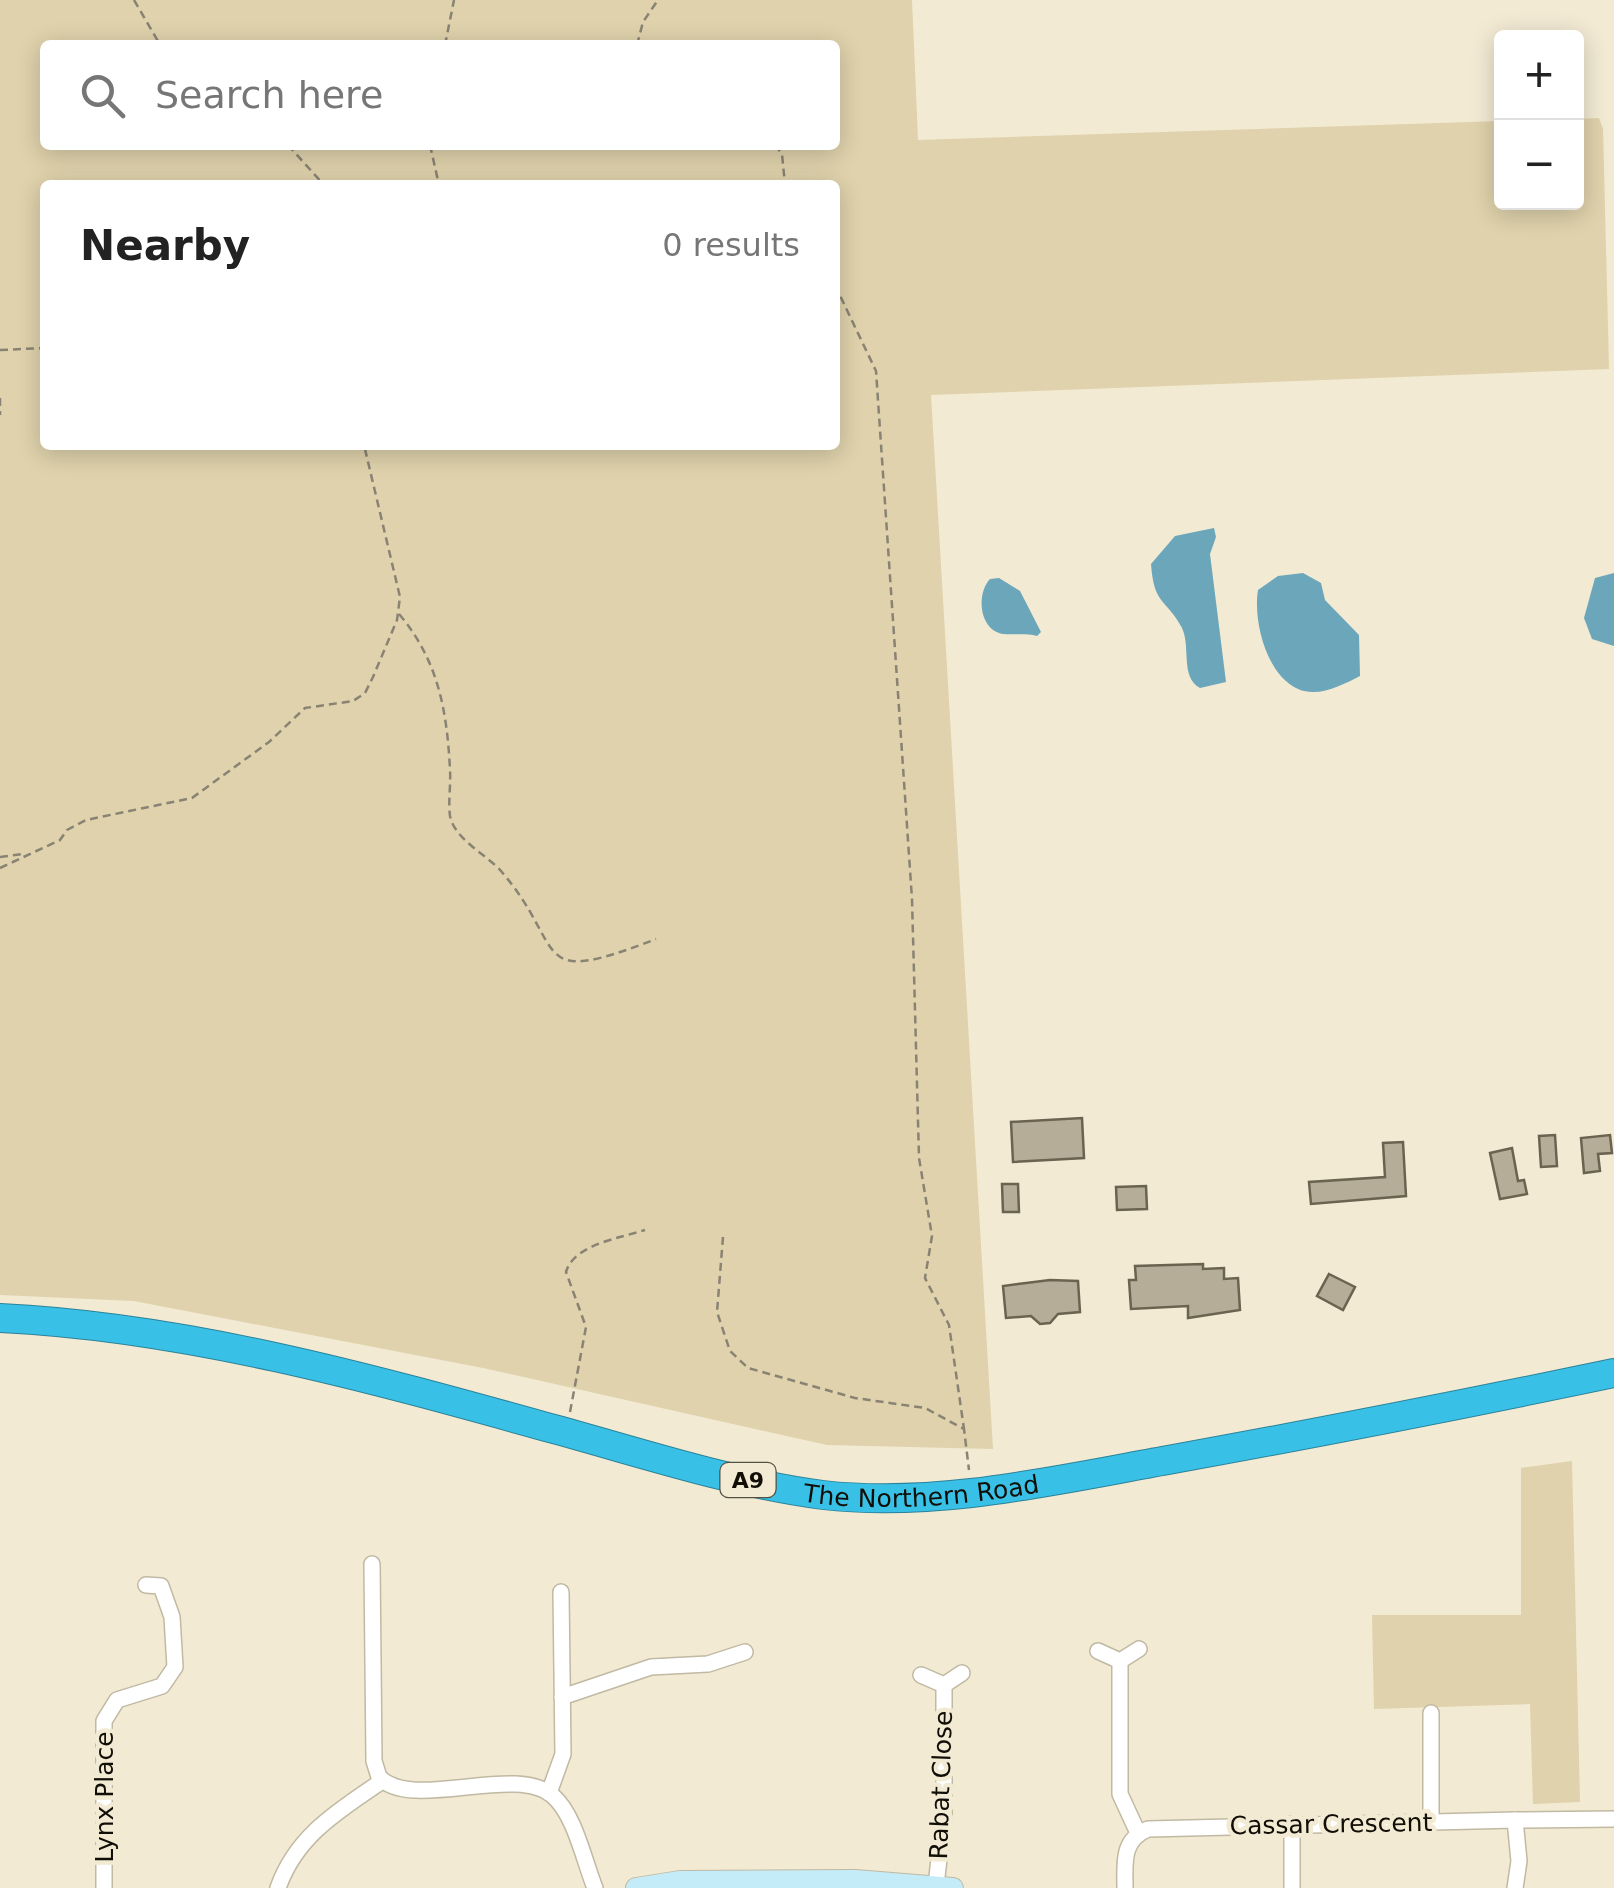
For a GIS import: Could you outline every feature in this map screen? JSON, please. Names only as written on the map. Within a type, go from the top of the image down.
[{"type":"highway","name":"The Northern Road","points":[[0,1318],[102,1326],[214,1345],[794,1490],[866,1497],[973,1491],[1292,1438],[1614,1374]]},
{"type":"street","points":[[372,1564],[374,1761],[382,1781],[399,1788],[523,1786],[549,1792],[566,1814],[594,1888]]},
{"type":"street","name":"Lynx Place","points":[[104,1888],[104,1721],[116,1700],[162,1686],[175,1668],[166,1596],[161,1586],[146,1585]]},
{"type":"street","points":[[549,1792],[563,1754],[561,1592]]},
{"type":"street","points":[[1120,1661],[1138,1649]]},
{"type":"street","points":[[1098,1651],[1120,1661]]},
{"type":"street","points":[[562,1696],[652,1667],[708,1664],[745,1652]]},
{"type":"street","points":[[1120,1661],[1120,1794],[1138,1834],[1127,1848],[1125,1888]]},
{"type":"street","name":"Rabat Close","points":[[944,1685],[962,1673]]},
{"type":"street","name":"Rabat Close","points":[[922,1676],[944,1685]]},
{"type":"street","name":"Rabat Close","points":[[944,1685],[944,1886]]},
{"type":"street","points":[[1431,1713],[1432,1822]]},
{"type":"street","points":[[278,1888],[294,1852],[306,1837],[382,1781]]},
{"type":"street","points":[[1514,1820],[1520,1861],[1514,1888]]},
{"type":"street","name":"Cassar Crescent","points":[[1138,1834],[1165,1828],[1292,1824],[1614,1820]]},
{"type":"street","points":[[1292,1824],[1292,1888]]},
{"type":"street","points":[[636,1888],[730,1881],[855,1880],[944,1886]]},
{"type":"path","points":[[134,0],[158,40]]},
{"type":"path","points":[[446,40],[454,0]]},
{"type":"path","points":[[638,40],[643,22],[658,0]]},
{"type":"path","points":[[292,150],[320,180]]},
{"type":"path","points":[[431,150],[438,180]]},
{"type":"path","points":[[779,150],[785,180]]},
{"type":"path","points":[[840,295],[876,371],[912,899],[919,1158],[932,1236],[924,1278],[949,1324],[973,1491]]},
{"type":"path","points":[[0,350],[40,348]]},
{"type":"path","points":[[0,398],[0,415]]},
{"type":"path","points":[[0,858],[60,840],[67,830],[86,820],[192,798],[269,742],[305,708],[353,701],[365,693],[400,598],[365,450]]},
{"type":"path","points":[[398,612],[424,644],[436,678],[450,755],[450,816],[460,834],[505,875],[555,956],[570,962],[604,959],[656,939]]},
{"type":"path","points":[[0,868],[24,853]]},
{"type":"path","points":[[566,1432],[586,1348],[586,1327],[566,1272],[569,1263],[590,1248],[645,1230]]},
{"type":"path","points":[[722,1237],[717,1312],[730,1351],[748,1368],[856,1398],[925,1408],[964,1429]]},
{"type":"shaded area","points":[[0,0],[912,0],[918,140],[1494,121],[1494,210],[1584,210],[1584,119],[1599,118],[1603,129],[1609,369],[931,395],[993,1449],[827,1445],[483,1368],[134,1301],[0,1295]]},
{"type":"shaded area","points":[[1572,1461],[1580,1802],[1533,1804],[1530,1704],[1374,1709],[1372,1615],[1521,1615],[1521,1468]]},
{"type":"water","points":[[1214,528],[1216,537],[1210,554],[1226,682],[1200,688],[1190,677],[1182,628],[1158,595],[1151,564],[1175,536]]},
{"type":"water","points":[[1303,573],[1321,583],[1325,600],[1359,635],[1360,676],[1322,691],[1298,689],[1287,682],[1270,659],[1260,631],[1258,590],[1278,576]]},
{"type":"water","points":[[1614,573],[1614,646],[1592,639],[1584,618],[1595,578]]},
{"type":"water","points":[[999,578],[1020,591],[1041,632],[1037,636],[1003,634],[989,626],[982,611],[983,593],[990,579]]},
{"type":"building","points":[[1082,1118],[1084,1158],[1013,1162],[1011,1122]]},
{"type":"building","points":[[1555,1135],[1557,1166],[1541,1167],[1539,1136]]},
{"type":"building","points":[[1610,1135],[1612,1153],[1598,1154],[1600,1171],[1584,1173],[1581,1138]]},
{"type":"building","points":[[1403,1142],[1406,1196],[1311,1204],[1309,1182],[1385,1177],[1383,1143]]},
{"type":"building","points":[[1512,1148],[1518,1181],[1524,1180],[1527,1194],[1500,1199],[1490,1153]]},
{"type":"building","points":[[1002,1184],[1018,1184],[1019,1212],[1003,1212]]},
{"type":"building","points":[[1146,1186],[1147,1209],[1117,1210],[1116,1187]]},
{"type":"building","points":[[1203,1264],[1203,1269],[1224,1268],[1224,1279],[1238,1278],[1240,1310],[1188,1318],[1188,1306],[1131,1309],[1129,1280],[1136,1280],[1135,1266]]},
{"type":"building","points":[[1329,1274],[1355,1287],[1343,1310],[1317,1296]]},
{"type":"building","points":[[1078,1281],[1080,1312],[1058,1314],[1050,1323],[1040,1324],[1031,1316],[1006,1318],[1003,1286]]}]
